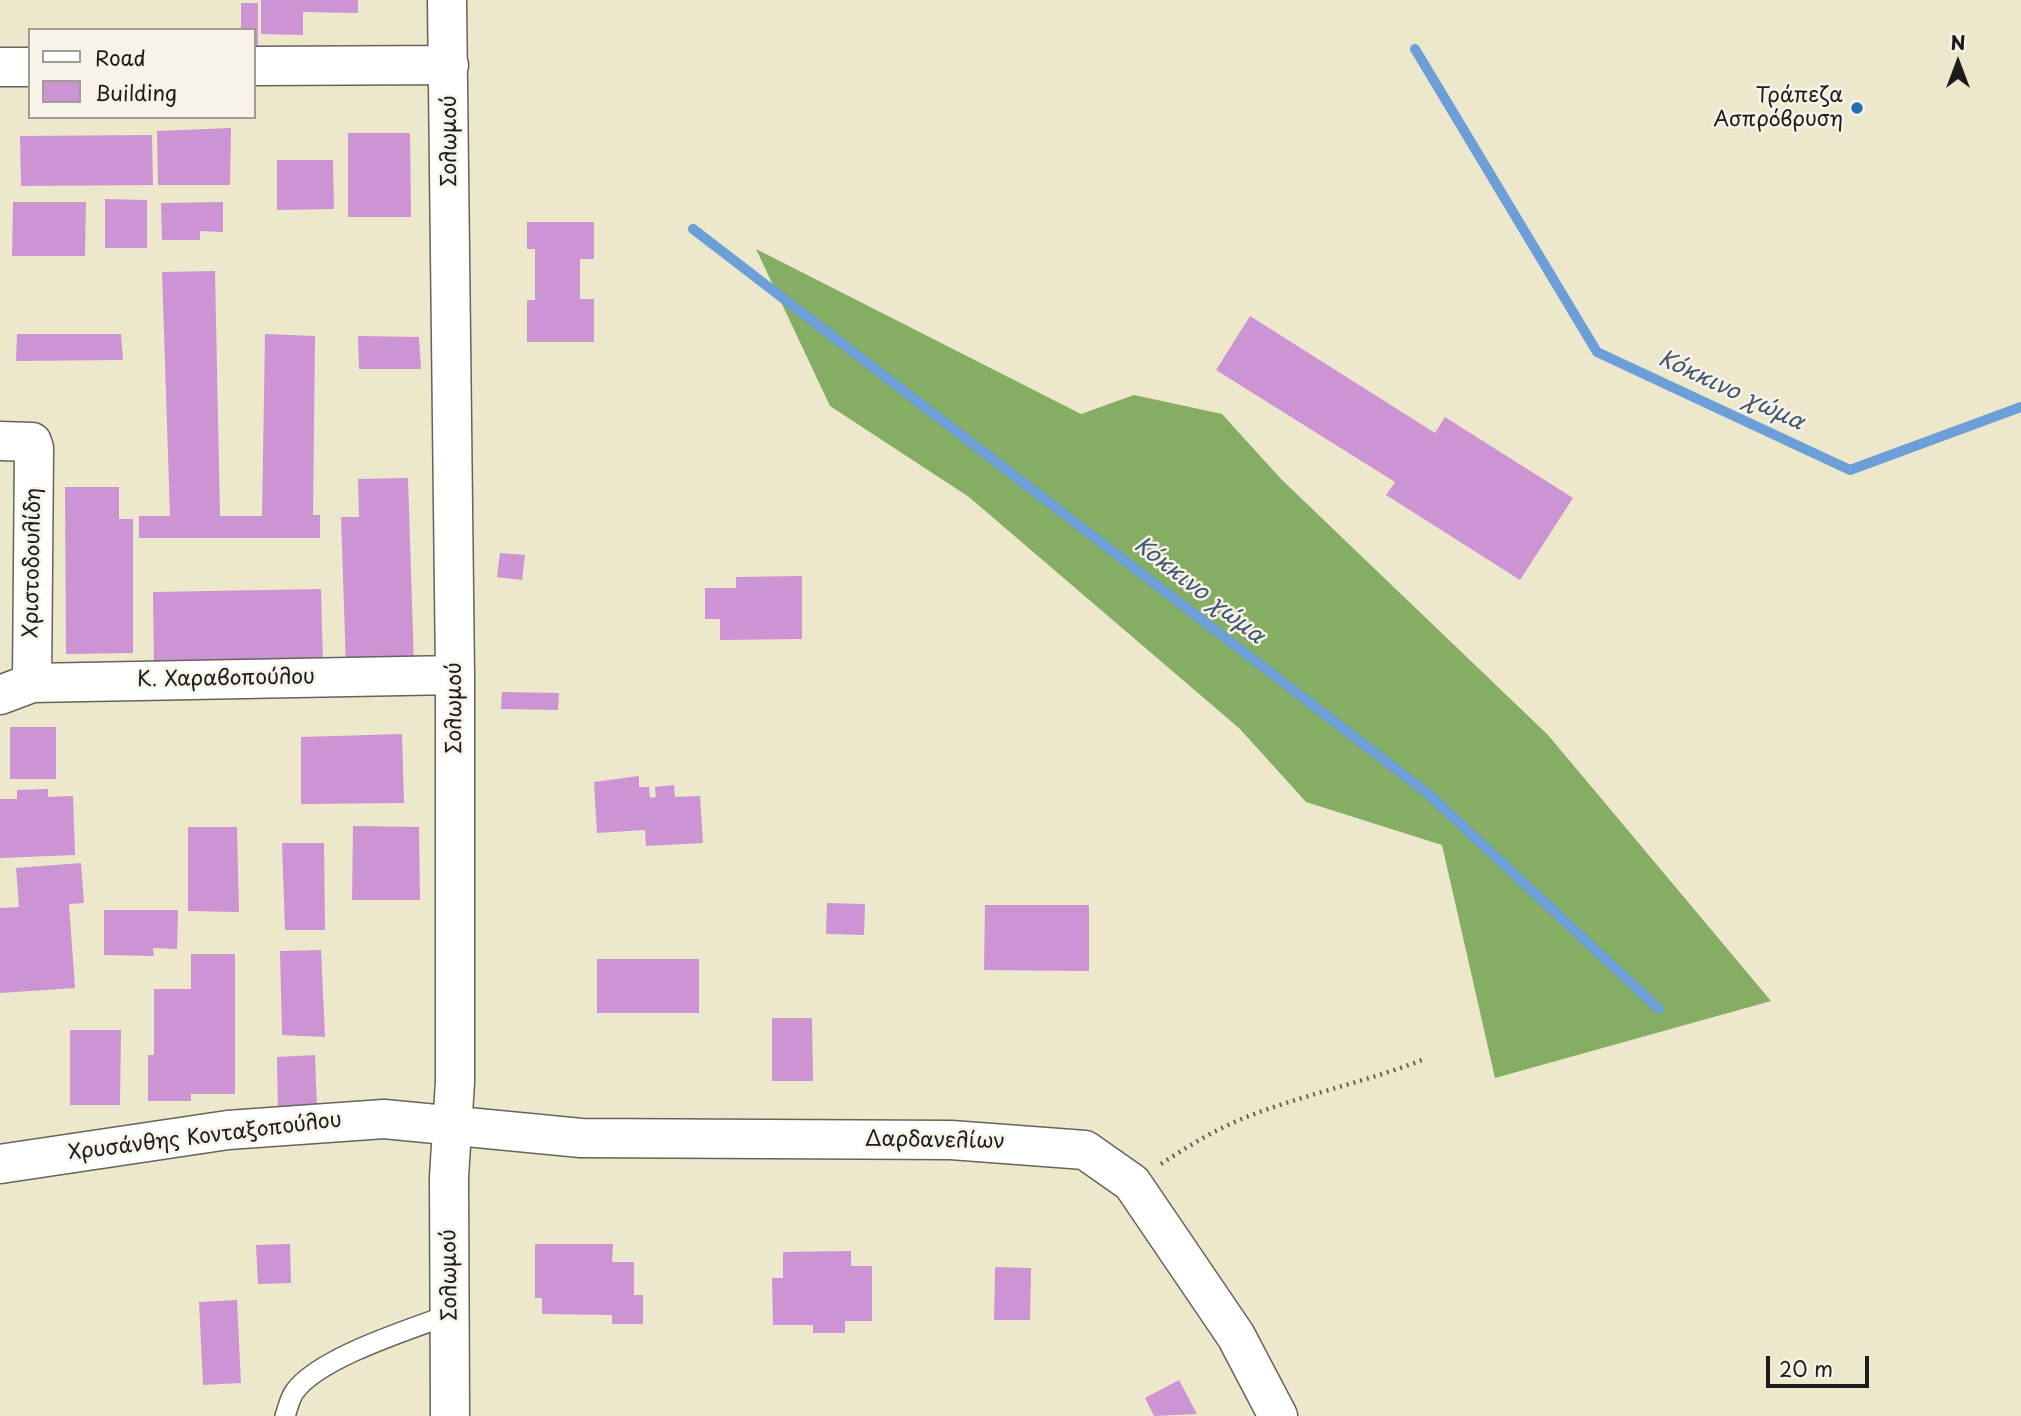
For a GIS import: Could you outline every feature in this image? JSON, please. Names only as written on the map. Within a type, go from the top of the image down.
[{"type":"street","name":"Σολωμού","points":[[447,0],[455,675],[452,1125],[449,1177],[450,1416]]},
{"type":"street","points":[[256,66],[449,65]]},
{"type":"street","points":[[0,67],[28,67]]},
{"type":"street","name":"Χριστοδουλίδη","points":[[16,442],[16,689]]},
{"type":"street","name":"Κ. Χαραβοπούλου","points":[[16,689],[455,675]]},
{"type":"street","name":"Χρυσάνθης Κονταξοπούλου","points":[[0,1164],[142,1141],[296,1123],[384,1119],[452,1125]]},
{"type":"street","name":"Δαρδανελίων","points":[[452,1125],[528,1135],[618,1139],[1013,1143],[1085,1150],[1132,1183],[1236,1336],[1278,1416]]},
{"type":"lane","points":[[285,1416],[294,1392],[311,1374],[379,1341],[451,1314]]},
{"type":"path","points":[[1132,1183],[1197,1140],[1255,1113],[1380,1076],[1422,1060]]},
{"type":"green space","points":[[756,249],[1081,414],[1134,395],[1222,414],[1281,479],[1548,735],[1771,1001],[1495,1078],[1442,845],[1306,802],[1240,729],[969,497],[830,406]]},
{"type":"building","points":[[261,0],[358,0],[358,13],[303,12],[303,35],[261,34]]},
{"type":"building","points":[[241,3],[258,3],[258,46],[256,28],[241,28]]},
{"type":"building","points":[[231,128],[230,185],[158,185],[157,131]]},
{"type":"building","points":[[348,133],[410,133],[411,217],[348,217]]},
{"type":"building","points":[[152,135],[153,185],[21,186],[20,136]]},
{"type":"building","points":[[277,160],[333,160],[334,209],[277,210]]},
{"type":"building","points":[[105,199],[147,200],[147,248],[105,248]]},
{"type":"building","points":[[13,202],[86,202],[85,256],[12,256]]},
{"type":"building","points":[[223,202],[223,232],[200,231],[200,240],[162,240],[161,203]]},
{"type":"building","points":[[527,222],[594,222],[594,259],[580,259],[580,299],[594,299],[594,342],[527,342],[527,300],[535,300],[535,249],[527,249]]},
{"type":"building","points":[[215,271],[220,516],[262,516],[265,334],[315,336],[313,515],[320,515],[320,538],[139,538],[139,516],[170,516],[162,272]]},
{"type":"building","points":[[1250,316],[1435,433],[1445,417],[1573,498],[1520,580],[1386,495],[1395,482],[1216,370]]},
{"type":"building","points":[[17,334],[121,334],[123,360],[16,361]]},
{"type":"building","points":[[358,336],[419,337],[421,369],[359,369]]},
{"type":"building","points":[[408,478],[414,666],[346,668],[341,517],[359,517],[358,479]]},
{"type":"building","points":[[65,487],[119,487],[119,519],[133,519],[133,653],[66,654]]},
{"type":"building","points":[[500,553],[525,555],[522,580],[497,577]]},
{"type":"building","points":[[802,576],[802,639],[720,640],[720,619],[705,619],[705,588],[736,588],[736,577]]},
{"type":"building","points":[[321,589],[323,665],[154,668],[153,592]]},
{"type":"building","points":[[502,692],[559,693],[558,710],[501,709]]},
{"type":"building","points":[[10,727],[56,727],[56,779],[10,779]]},
{"type":"building","points":[[402,734],[404,803],[301,804],[301,737]]},
{"type":"building","points":[[639,776],[639,787],[649,787],[650,798],[656,797],[655,787],[674,785],[675,797],[700,796],[703,843],[646,846],[645,830],[597,833],[594,782]]},
{"type":"building","points":[[48,789],[48,797],[73,796],[75,855],[0,858],[0,799],[17,799],[17,790]]},
{"type":"building","points":[[353,826],[419,827],[420,900],[352,900]]},
{"type":"building","points":[[188,827],[237,827],[239,912],[188,911]]},
{"type":"building","points":[[282,843],[324,843],[325,930],[285,930]]},
{"type":"building","points":[[81,863],[84,903],[69,904],[75,988],[0,993],[0,908],[19,907],[16,868]]},
{"type":"building","points":[[827,903],[865,904],[864,935],[826,934]]},
{"type":"building","points":[[985,905],[1089,905],[1089,971],[984,970]]},
{"type":"building","points":[[104,910],[178,910],[177,949],[153,948],[154,956],[104,955]]},
{"type":"building","points":[[321,950],[325,1037],[282,1035],[280,951]]},
{"type":"building","points":[[191,954],[235,954],[235,1094],[191,1094],[191,1101],[148,1101],[148,1055],[154,1055],[154,989],[191,989]]},
{"type":"building","points":[[597,959],[699,959],[699,1013],[597,1013]]},
{"type":"building","points":[[772,1018],[812,1018],[813,1081],[772,1081]]},
{"type":"building","points":[[70,1030],[121,1030],[120,1105],[70,1105]]},
{"type":"building","points":[[315,1055],[317,1109],[278,1112],[277,1057]]},
{"type":"building","points":[[290,1244],[291,1283],[258,1284],[256,1245]]},
{"type":"building","points":[[535,1244],[613,1244],[612,1262],[634,1262],[634,1295],[643,1295],[643,1324],[612,1324],[612,1315],[542,1314],[542,1298],[535,1298]]},
{"type":"building","points":[[851,1251],[851,1266],[872,1266],[872,1321],[845,1321],[845,1333],[813,1333],[813,1325],[773,1325],[772,1278],[783,1278],[783,1252]]},
{"type":"building","points":[[995,1267],[1031,1268],[1030,1320],[994,1320]]},
{"type":"building","points":[[237,1300],[241,1383],[203,1385],[199,1302]]},
{"type":"building","points":[[1179,1380],[1197,1414],[1154,1416],[1145,1398]]},
{"type":"waterway","name":"Κόκκινο χώμα","points":[[1415,49],[1597,352],[1850,470],[2021,407]]},
{"type":"waterway","name":"Κόκκινο χώμα","points":[[693,229],[1426,792],[1659,1009]]},
{"type":"place","name":"Τράπεζα Ασπρόβρυση","points":[[1857,108]]}]
